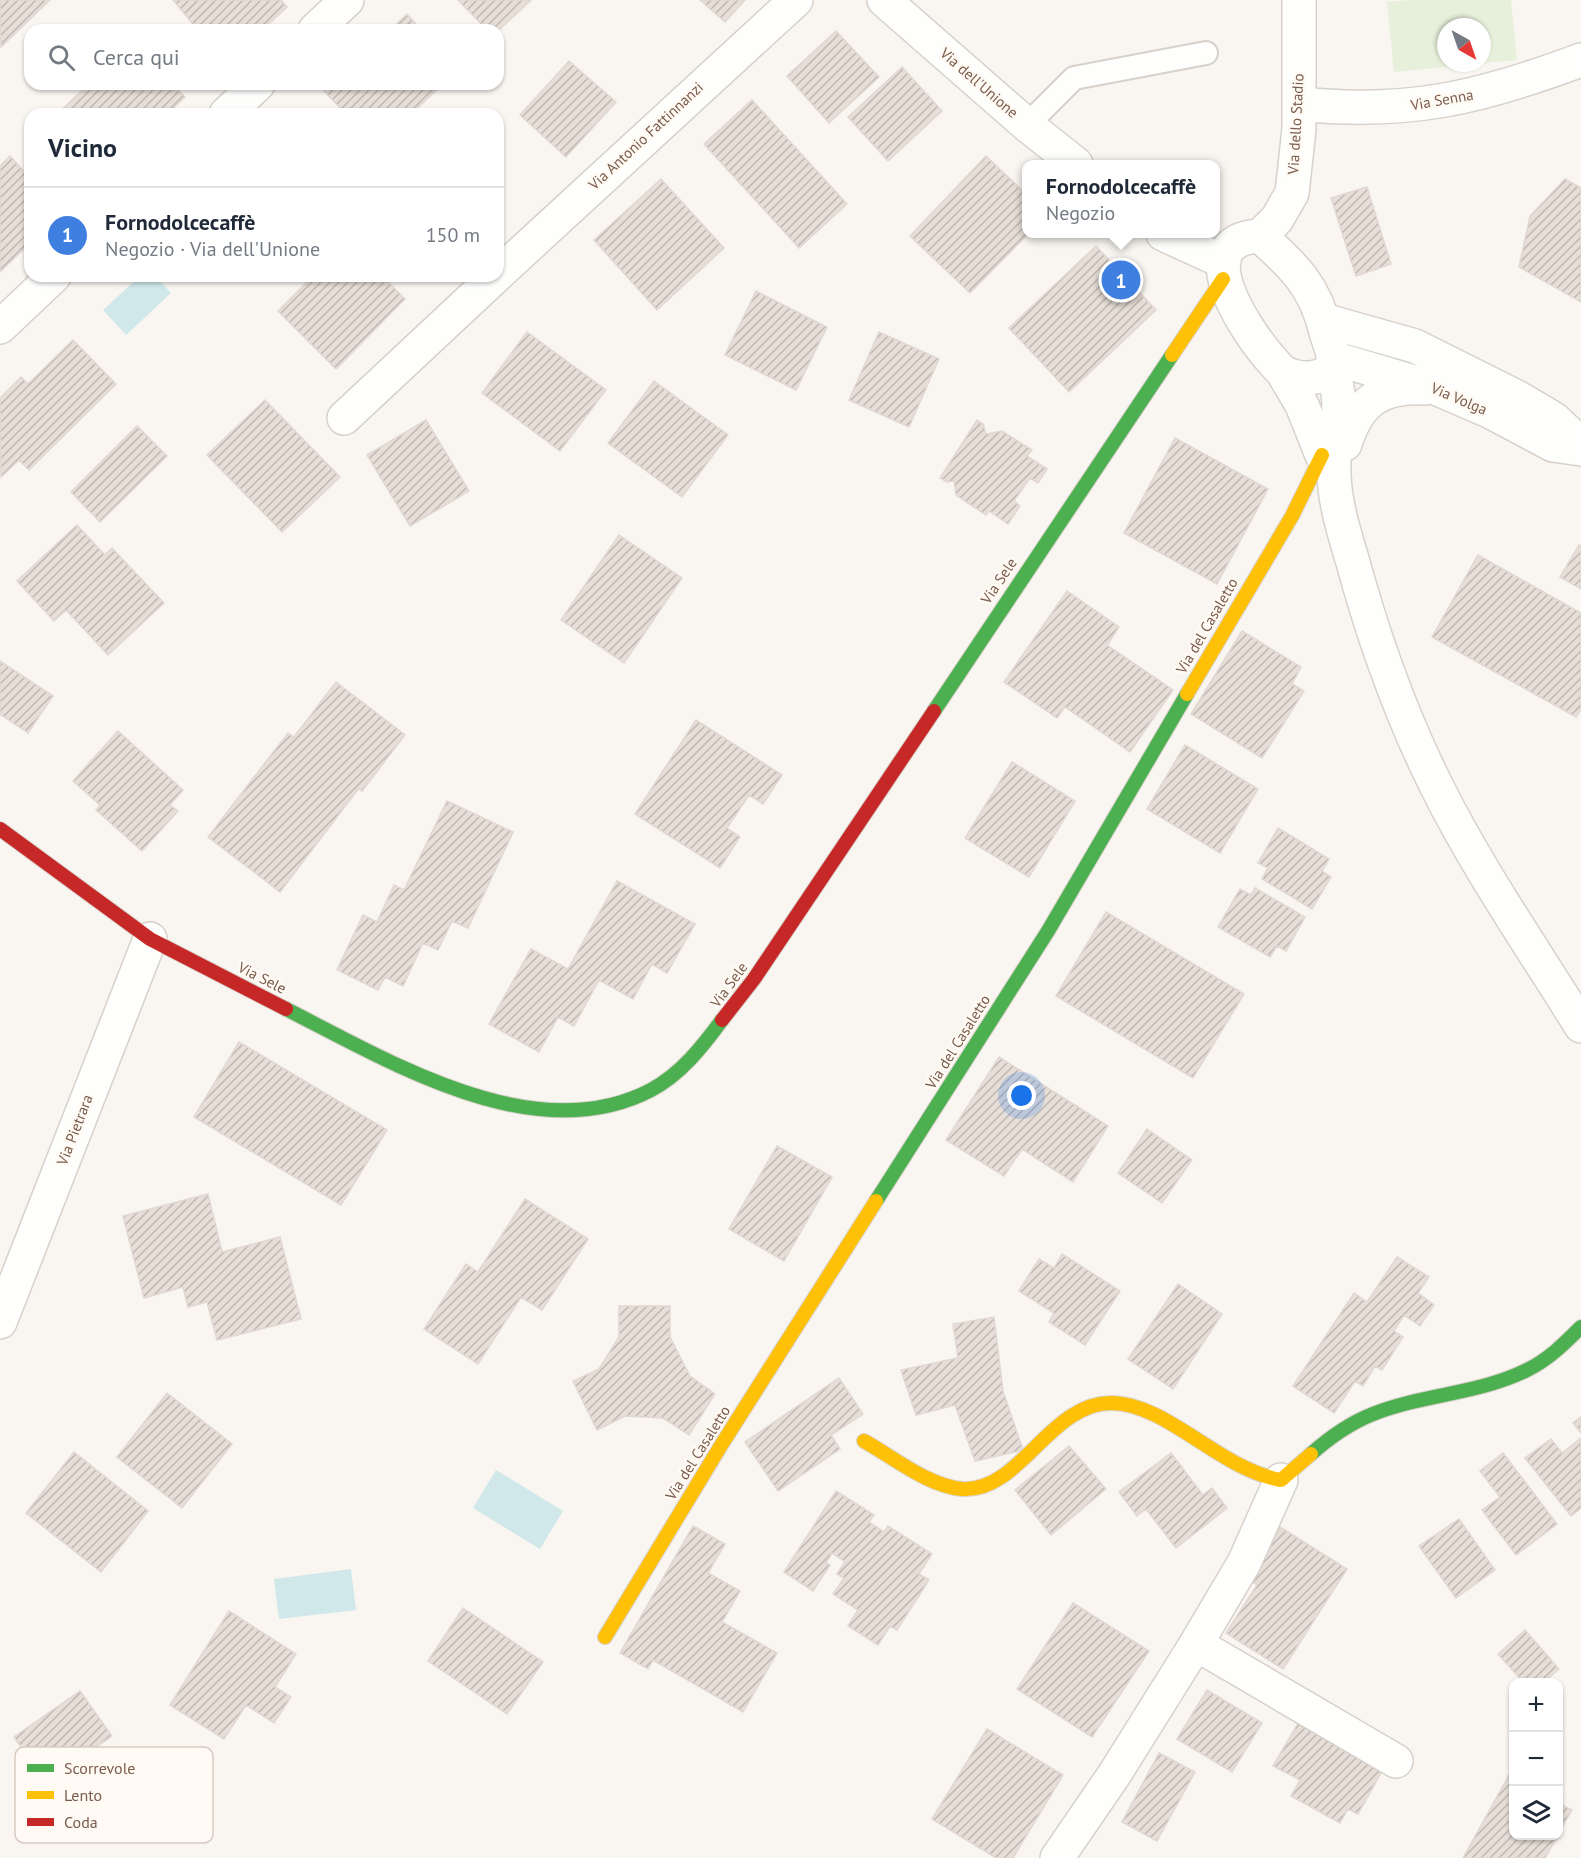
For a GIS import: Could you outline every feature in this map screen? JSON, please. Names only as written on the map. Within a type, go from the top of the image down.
[{"type":"street","points":[[321,24],[347,0]]},
{"type":"street","name":"Via Antonio Fattinnanzi","points":[[504,269],[796,0]]},
{"type":"street","name":"Via dell'Unione","points":[[885,0],[1070,160]]},
{"type":"street","name":"Via dello Stadio","points":[[1260,236],[1277,219],[1292,192],[1299,104],[1299,0]]},
{"type":"street","name":"Via Senna","points":[[1299,104],[1350,109],[1418,105],[1492,90],[1581,60]]},
{"type":"street","points":[[232,108],[252,90]]},
{"type":"street","points":[[1328,464],[1340,405],[1339,387],[1318,303],[1301,275],[1260,236],[1240,242],[1231,248],[1223,271],[1238,314],[1282,371],[1302,405],[1328,464],[1340,517],[1369,619],[1418,745],[1436,785],[1477,859],[1581,1026]]},
{"type":"street","points":[[1169,238],[1223,271]]},
{"type":"street","name":"Via Sele","points":[[0,829],[150,939],[409,1071],[476,1096],[531,1109],[556,1111],[605,1106],[651,1090],[695,1055],[754,979],[1223,271]]},
{"type":"street","points":[[0,327],[48,282]]},
{"type":"street","name":"Via Antonio Fattinnanzi","points":[[344,418],[490,282]]},
{"type":"street","points":[[1323,320],[1425,351],[1554,419],[1573,437],[1580,449]]},
{"type":"street","points":[[1282,371],[1301,379],[1322,375],[1332,363]]},
{"type":"street","name":"Via Volga","points":[[1332,363],[1438,389],[1489,411],[1553,445],[1580,449]]},
{"type":"street","points":[[1328,464],[1361,407],[1376,397],[1396,390],[1438,389]]},
{"type":"street","name":"Via del Casaletto","points":[[605,1637],[720,1447],[1048,931],[1292,516],[1328,464]]},
{"type":"street","name":"Via Pietrara","points":[[0,1322],[150,939]]},
{"type":"street","points":[[1057,1858],[1114,1775],[1244,1563],[1281,1480],[1328,1439],[1357,1421],[1401,1403],[1485,1386],[1515,1376],[1547,1359],[1581,1327]]},
{"type":"street","points":[[864,1441],[944,1484],[977,1489],[1002,1476],[1070,1417],[1093,1406],[1111,1403],[1147,1413],[1245,1470],[1281,1480]]},
{"type":"street","points":[[1196,1644],[1396,1761]]},
{"type":"lane","points":[[1027,125],[1074,78],[1206,53]]},
{"type":"green space","points":[[1511,0],[1517,60],[1491,63],[1491,18],[1437,18],[1437,68],[1394,72],[1387,2]]},
{"type":"water","points":[[133,282],[161,282],[171,293],[126,335],[103,310]]},
{"type":"water","points":[[496,1470],[563,1511],[540,1549],[473,1508]]},
{"type":"water","points":[[351,1569],[356,1610],[279,1619],[274,1579]]},
{"type":"building","points":[[0,0],[50,0],[24,24],[1,47]]},
{"type":"building","points":[[173,0],[281,0],[287,7],[269,24],[193,24]]},
{"type":"building","points":[[458,0],[531,0],[504,25],[481,24]]},
{"type":"building","points":[[700,0],[745,0],[725,22]]},
{"type":"building","points":[[407,14],[416,24],[396,24]]},
{"type":"building","points":[[836,31],[879,77],[829,123],[787,76]]},
{"type":"building","points":[[569,61],[616,102],[566,157],[520,115]]},
{"type":"building","points":[[902,67],[942,111],[888,161],[848,117]]},
{"type":"building","points":[[83,90],[178,90],[185,97],[173,108],[63,108]]},
{"type":"building","points":[[437,90],[417,108],[340,108],[324,91]]},
{"type":"building","points":[[752,100],[847,204],[799,248],[704,144]]},
{"type":"building","points":[[10,156],[24,171],[24,249],[0,272],[0,166]]},
{"type":"building","points":[[986,156],[1022,190],[1022,238],[1024,238],[970,293],[910,236]]},
{"type":"building","points":[[661,179],[724,248],[657,310],[594,240]]},
{"type":"building","points":[[1565,179],[1581,188],[1581,302],[1519,267],[1530,216]]},
{"type":"building","points":[[1367,187],[1391,264],[1356,276],[1331,198]]},
{"type":"building","points":[[1096,246],[1156,310],[1069,392],[1009,328]]},
{"type":"building","points":[[307,282],[388,282],[405,299],[336,369],[278,311]]},
{"type":"building","points":[[756,291],[827,327],[796,390],[725,355]]},
{"type":"building","points":[[527,332],[606,390],[560,451],[482,393]]},
{"type":"building","points":[[879,332],[939,359],[909,427],[849,400]]},
{"type":"building","points":[[73,340],[116,384],[29,470],[19,460],[1,477],[0,398],[21,377],[28,384]]},
{"type":"building","points":[[654,381],[728,435],[682,497],[608,443]]},
{"type":"building","points":[[265,400],[340,477],[282,532],[207,455]]},
{"type":"building","points":[[426,420],[469,491],[410,526],[367,455]]},
{"type":"building","points":[[977,420],[983,424],[986,434],[1002,431],[1032,450],[1027,456],[1047,469],[1038,483],[1030,478],[1014,501],[1020,506],[1008,524],[989,511],[986,515],[956,495],[954,481],[947,482],[940,478]]},
{"type":"building","points":[[137,426],[167,456],[100,522],[71,492]]},
{"type":"building","points":[[1175,438],[1268,489],[1217,584],[1124,533]]},
{"type":"building","points":[[77,525],[105,555],[112,548],[164,603],[108,655],[66,610],[54,621],[17,581]]},
{"type":"building","points":[[619,535],[682,578],[624,663],[561,620]]},
{"type":"building","points":[[1579,545],[1581,546],[1581,589],[1560,577]]},
{"type":"building","points":[[1478,555],[1581,613],[1581,709],[1576,717],[1432,637]]},
{"type":"building","points":[[1067,591],[1119,627],[1107,645],[1173,690],[1130,752],[1065,707],[1057,718],[1004,682]]},
{"type":"building","points":[[1242,631],[1301,667],[1292,684],[1304,691],[1262,758],[1191,714]]},
{"type":"building","points":[[0,661],[53,696],[28,733],[0,714]]},
{"type":"building","points":[[336,682],[405,735],[362,791],[359,788],[280,892],[208,837],[288,733],[294,737]]},
{"type":"building","points":[[696,720],[782,775],[763,804],[749,795],[727,828],[740,837],[720,868],[635,814]]},
{"type":"building","points":[[118,731],[183,790],[170,805],[178,811],[142,851],[96,810],[100,805],[73,781]]},
{"type":"building","points":[[1185,745],[1258,789],[1220,853],[1147,809]]},
{"type":"building","points":[[1012,762],[1075,801],[1029,877],[965,838]]},
{"type":"building","points":[[447,801],[513,832],[468,928],[452,921],[438,950],[423,943],[403,986],[385,977],[378,990],[337,970],[363,915],[377,922],[394,885],[404,890]]},
{"type":"building","points":[[1278,828],[1329,859],[1322,871],[1331,877],[1312,909],[1262,879],[1268,868],[1258,863]]},
{"type":"building","points":[[617,881],[695,924],[667,973],[652,964],[633,999],[599,980],[574,1026],[558,1017],[539,1052],[489,1024],[531,949],[568,969]]},
{"type":"building","points":[[1255,888],[1305,917],[1286,951],[1277,946],[1270,957],[1218,927],[1240,889],[1251,895]]},
{"type":"building","points":[[1106,912],[1244,994],[1193,1078],[1056,996]]},
{"type":"building","points":[[239,1042],[387,1130],[341,1205],[194,1117]]},
{"type":"building","points":[[999,1057],[1108,1126],[1073,1182],[1022,1149],[1004,1176],[946,1140]]},
{"type":"building","points":[[1147,1129],[1192,1160],[1162,1203],[1118,1173]]},
{"type":"building","points":[[777,1146],[832,1177],[784,1261],[729,1229]]},
{"type":"building","points":[[208,1194],[222,1252],[280,1237],[301,1319],[217,1340],[207,1302],[188,1307],[183,1287],[144,1298],[123,1216]]},
{"type":"building","points":[[525,1199],[588,1239],[542,1310],[521,1297],[478,1364],[424,1329],[466,1264],[478,1272]]},
{"type":"building","points":[[1062,1254],[1120,1291],[1085,1345],[1049,1322],[1054,1313],[1019,1291],[1039,1259],[1054,1268]]},
{"type":"building","points":[[1397,1257],[1429,1277],[1418,1293],[1434,1305],[1420,1326],[1404,1315],[1394,1331],[1403,1337],[1382,1370],[1375,1366],[1363,1386],[1355,1381],[1334,1413],[1293,1386],[1354,1293],[1367,1302]]},
{"type":"building","points":[[1178,1284],[1222,1314],[1173,1389],[1128,1359]]},
{"type":"building","points":[[619,1306],[670,1306],[670,1337],[690,1376],[715,1394],[689,1435],[663,1418],[625,1416],[597,1430],[573,1381],[599,1369],[619,1337]]},
{"type":"building","points":[[994,1317],[1003,1391],[1023,1450],[975,1461],[955,1405],[916,1415],[901,1370],[958,1358],[953,1324]]},
{"type":"building","points":[[839,1378],[863,1414],[831,1435],[840,1449],[778,1491],[745,1442]]},
{"type":"building","points":[[167,1393],[232,1444],[182,1508],[117,1457]]},
{"type":"building","points":[[1581,1417],[1581,1433],[1573,1423]]},
{"type":"building","points":[[1581,1438],[1581,1508],[1571,1516],[1525,1458],[1551,1439],[1562,1453]]},
{"type":"building","points":[[1069,1446],[1106,1489],[1051,1535],[1015,1490]]},
{"type":"building","points":[[74,1452],[148,1511],[101,1572],[26,1513]]},
{"type":"building","points":[[1171,1453],[1203,1495],[1212,1488],[1227,1508],[1176,1548],[1146,1509],[1137,1516],[1119,1492]]},
{"type":"building","points":[[1503,1453],[1557,1524],[1516,1555],[1482,1510],[1500,1497],[1480,1471]]},
{"type":"building","points":[[836,1491],[874,1515],[869,1522],[884,1532],[888,1526],[932,1554],[919,1574],[929,1580],[897,1630],[890,1626],[878,1645],[848,1626],[858,1610],[833,1594],[844,1578],[837,1574],[845,1562],[832,1553],[826,1563],[830,1565],[813,1591],[784,1572]]},
{"type":"building","points":[[1459,1519],[1495,1570],[1456,1598],[1419,1546]]},
{"type":"building","points":[[693,1526],[725,1544],[708,1573],[740,1591],[722,1622],[777,1653],[743,1712],[653,1660],[648,1669],[620,1653]]},
{"type":"building","points":[[1280,1527],[1347,1569],[1283,1669],[1226,1633],[1257,1585],[1248,1579]]},
{"type":"building","points":[[1073,1603],[1149,1651],[1092,1737],[1017,1689]]},
{"type":"building","points":[[463,1608],[543,1662],[507,1714],[428,1661]]},
{"type":"building","points":[[229,1611],[296,1654],[275,1687],[291,1697],[274,1723],[246,1705],[224,1739],[170,1705]]},
{"type":"building","points":[[1525,1630],[1559,1669],[1549,1678],[1519,1678],[1498,1654]]},
{"type":"building","points":[[1207,1690],[1262,1723],[1232,1772],[1177,1739]]},
{"type":"building","points":[[80,1691],[112,1736],[96,1747],[21,1747],[14,1737]]},
{"type":"building","points":[[1301,1718],[1385,1766],[1358,1814],[1348,1809],[1340,1823],[1291,1796],[1300,1780],[1273,1766]]},
{"type":"building","points":[[987,1729],[1063,1775],[1013,1858],[996,1858],[932,1819]]},
{"type":"building","points":[[1159,1753],[1195,1772],[1157,1841],[1122,1822]]},
{"type":"building","points":[[1509,1775],[1509,1840],[1556,1840],[1545,1858],[1463,1858]]},
{"type":"building","points":[[1563,1806],[1572,1810],[1563,1825]]},
{"type":"traffic: fast","points":[[934,711],[1172,355]]},
{"type":"traffic: fast","points":[[876,1201],[1048,931],[1187,694]]},
{"type":"traffic: fast","points":[[286,1009],[416,1074],[464,1092],[512,1105],[560,1110],[606,1106],[662,1084],[699,1050],[722,1020]]},
{"type":"traffic: fast","points":[[1311,1454],[1340,1431],[1373,1414],[1411,1402],[1490,1384],[1527,1370],[1549,1356],[1581,1327]]},
{"type":"traffic: slow","points":[[1172,355],[1223,279]]},
{"type":"traffic: slow","points":[[1187,694],[1292,516],[1322,455]]},
{"type":"traffic: slow","points":[[605,1637],[720,1447],[876,1201]]},
{"type":"traffic: slow","points":[[864,1441],[911,1470],[949,1487],[962,1489],[983,1486],[1001,1477],[1019,1463],[1071,1417],[1090,1407],[1112,1403],[1133,1406],[1153,1414],[1236,1463],[1258,1474],[1281,1480],[1311,1454]]},
{"type":"traffic: jam","points":[[722,1020],[754,979],[934,711]]},
{"type":"traffic: jam","points":[[0,829],[150,939],[286,1009]]},
{"type":"place","name":"Fornodolcecaffè","points":[[1121,280]]}]
